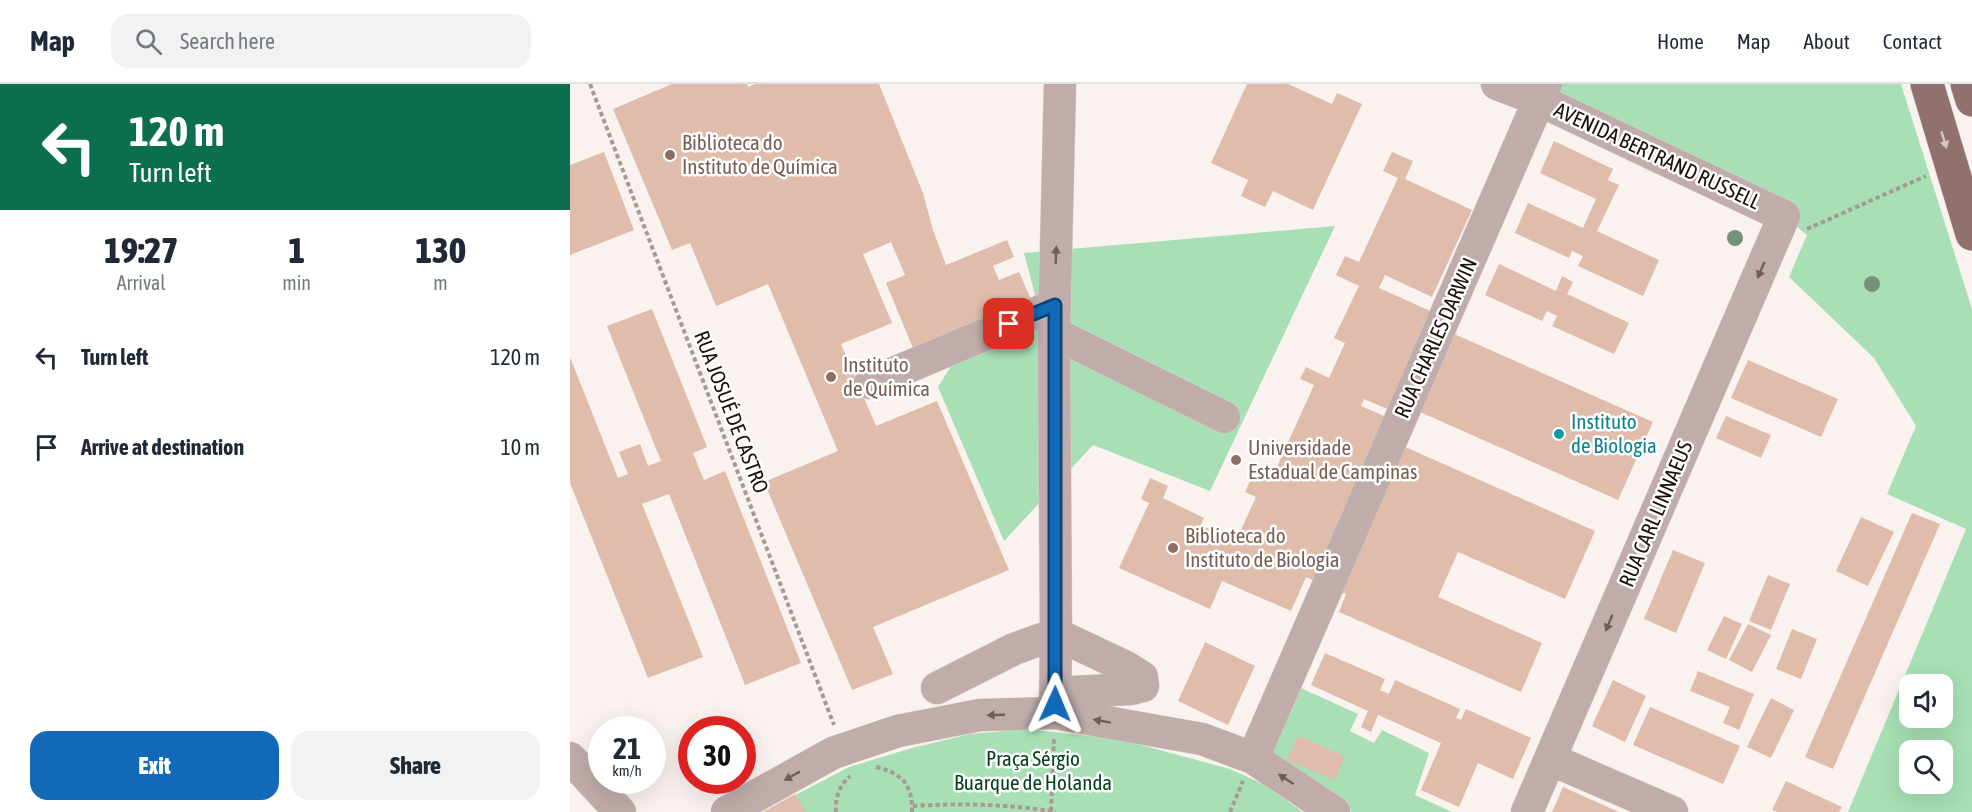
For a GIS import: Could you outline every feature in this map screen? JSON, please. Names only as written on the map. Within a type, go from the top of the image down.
[{"type":"main road","points":[[1927,84],[1972,234]]},
{"type":"main road","points":[[1967,84],[1972,100]]},
{"type":"street","points":[[1060,84],[1055,319],[1056,634],[1061,712]]},
{"type":"street","name":"AVENIDA BERTRAND RUSSELL","points":[[1497,84],[1543,92],[1778,230]]},
{"type":"street","name":"RUA CHARLES DARWIN","points":[[1253,758],[1543,92]]},
{"type":"street","name":"RUA CARL LINNAEUS","points":[[1527,812],[1778,230]]},
{"type":"street","points":[[870,383],[1055,319],[1224,417]]},
{"type":"street","points":[[937,688],[1014,649],[1056,634],[1142,677],[1143,686],[1061,712]]},
{"type":"street","points":[[727,812],[833,753],[849,762],[898,731],[980,715],[1061,712],[1202,739],[1253,758],[1334,812]]},
{"type":"street","points":[[570,758],[620,812]]},
{"type":"street","points":[[1550,759],[1672,812]]},
{"type":"path","name":"RUA JOSUÉ DE CASTRO","points":[[590,84],[849,762]]},
{"type":"path","points":[[1778,230],[1951,165]]},
{"type":"path","points":[[870,768],[890,770],[901,777],[909,788],[912,809],[948,804],[1053,812],[1061,712]]},
{"type":"path","points":[[836,812],[838,792],[844,781],[849,762]]},
{"type":"green space","points":[[1556,84],[1901,84],[1972,309],[1972,812],[1848,812],[1899,690],[1899,728],[1953,728],[1953,674],[1906,674],[1966,529],[1887,494],[1916,426],[1874,358],[1789,277],[1807,235],[1784,216],[1539,100]]},
{"type":"green space","points":[[1335,226],[1210,491],[1093,445],[1004,541],[938,387],[971,334],[1039,310],[1024,253]]},
{"type":"green space","points":[[1292,684],[1358,714],[1350,731],[1374,743],[1382,730],[1429,753],[1415,795],[1452,812],[1352,812],[1261,751]]},
{"type":"green space","name":"Praça Sérgio Buarque de Holanda","points":[[1025,729],[1119,739],[1230,769],[1263,784],[1303,812],[763,812],[849,767],[970,734]]},
{"type":"building","name":"Instituto de Química","points":[[672,84],[747,84],[748,87],[755,84],[879,84],[923,193],[946,265],[1007,240],[1014,257],[993,266],[999,280],[1019,272],[1033,304],[915,353],[886,283],[905,275],[891,242],[863,254],[892,323],[841,344],[876,426],[937,401],[1009,570],[873,627],[893,674],[852,690],[764,482],[838,451],[768,284],[716,306],[690,243],[672,250],[613,109]]},
{"type":"building","points":[[1247,84],[1288,84],[1332,104],[1337,93],[1362,104],[1313,210],[1273,191],[1265,207],[1241,196],[1248,180],[1211,163]]},
{"type":"building","points":[[1554,141],[1613,169],[1608,180],[1619,185],[1597,231],[1659,260],[1643,296],[1578,266],[1583,256],[1572,251],[1569,258],[1515,233],[1528,203],[1583,228],[1596,199],[1540,173]]},
{"type":"building","points":[[604,152],[634,230],[570,255],[570,165]]},
{"type":"building","name":"Instituto de Biologia","points":[[1392,152],[1413,161],[1405,179],[1472,210],[1432,297],[1385,275],[1379,288],[1437,314],[1454,334],[1653,422],[1618,500],[1402,404],[1392,411],[1364,399],[1361,406],[1389,418],[1403,446],[1595,531],[1565,599],[1458,552],[1438,597],[1542,643],[1521,692],[1339,612],[1346,594],[1306,577],[1291,611],[1222,581],[1210,609],[1119,568],[1149,503],[1141,499],[1150,478],[1168,486],[1163,498],[1204,518],[1201,525],[1236,541],[1256,497],[1245,492],[1253,475],[1270,482],[1314,385],[1300,379],[1306,367],[1329,378],[1345,343],[1334,338],[1359,286],[1336,275],[1345,256],[1359,262],[1398,178],[1383,171]]},
{"type":"building","name":"Instituto de Biologia","points":[[1499,264],[1556,291],[1562,276],[1573,282],[1567,294],[1629,323],[1614,354],[1552,326],[1557,316],[1547,311],[1542,321],[1485,295]]},
{"type":"building","points":[[652,309],[707,447],[693,453],[704,480],[725,471],[801,663],[745,685],[669,494],[642,504],[703,657],[648,678],[570,483],[570,357],[618,478],[628,474],[619,452],[640,444],[648,466],[661,461],[607,326]]},
{"type":"building","points":[[1748,360],[1838,399],[1821,437],[1731,398]]},
{"type":"building","points":[[1726,416],[1771,435],[1761,458],[1716,438]]},
{"type":"building","points":[[1912,513],[1940,524],[1833,769],[1805,757]]},
{"type":"building","points":[[1861,517],[1894,532],[1868,586],[1836,571]]},
{"type":"building","points":[[1673,550],[1705,563],[1676,633],[1644,619]]},
{"type":"building","points":[[1768,575],[1790,584],[1771,630],[1749,621]]},
{"type":"building","points":[[1724,616],[1742,624],[1726,659],[1707,650]]},
{"type":"building","points":[[1748,624],[1771,635],[1752,672],[1729,660]]},
{"type":"building","points":[[1792,629],[1817,639],[1801,679],[1776,669]]},
{"type":"building","points":[[1205,642],[1255,666],[1228,725],[1178,701]]},
{"type":"building","points":[[1325,653],[1385,679],[1380,690],[1389,694],[1395,680],[1460,709],[1456,718],[1461,720],[1466,709],[1531,738],[1513,779],[1478,763],[1459,807],[1421,790],[1441,743],[1378,715],[1371,732],[1361,727],[1368,711],[1311,685]]},
{"type":"building","points":[[1698,671],[1754,694],[1739,730],[1723,723],[1730,707],[1690,691]]},
{"type":"building","points":[[1613,680],[1646,696],[1625,742],[1592,726]]},
{"type":"building","points":[[1771,698],[1794,710],[1771,758],[1747,747]]},
{"type":"building","points":[[1650,707],[1740,746],[1723,784],[1633,745]]},
{"type":"building","points":[[1298,736],[1345,756],[1335,780],[1287,760]]},
{"type":"building","points":[[1786,781],[1842,807],[1839,812],[1777,812],[1772,810]]},
{"type":"building","points":[[1563,787],[1619,812],[1552,812]]},
{"type":"building","points":[[795,794],[806,812],[763,812]]},
{"type":"place","name":"Biblioteca do Instituto de Química","points":[[670,155]]},
{"type":"place","name":"Instituto de Química","points":[[831,377]]},
{"type":"place","name":"Instituto de Biologia","points":[[1559,434]]},
{"type":"place","name":"Universidade Estadual de Campinas","points":[[1236,460]]},
{"type":"place","name":"Biblioteca do Instituto de Biologia","points":[[1173,548]]},
{"type":"route","points":[[1009,324],[1055,305],[1055,704]]}]
